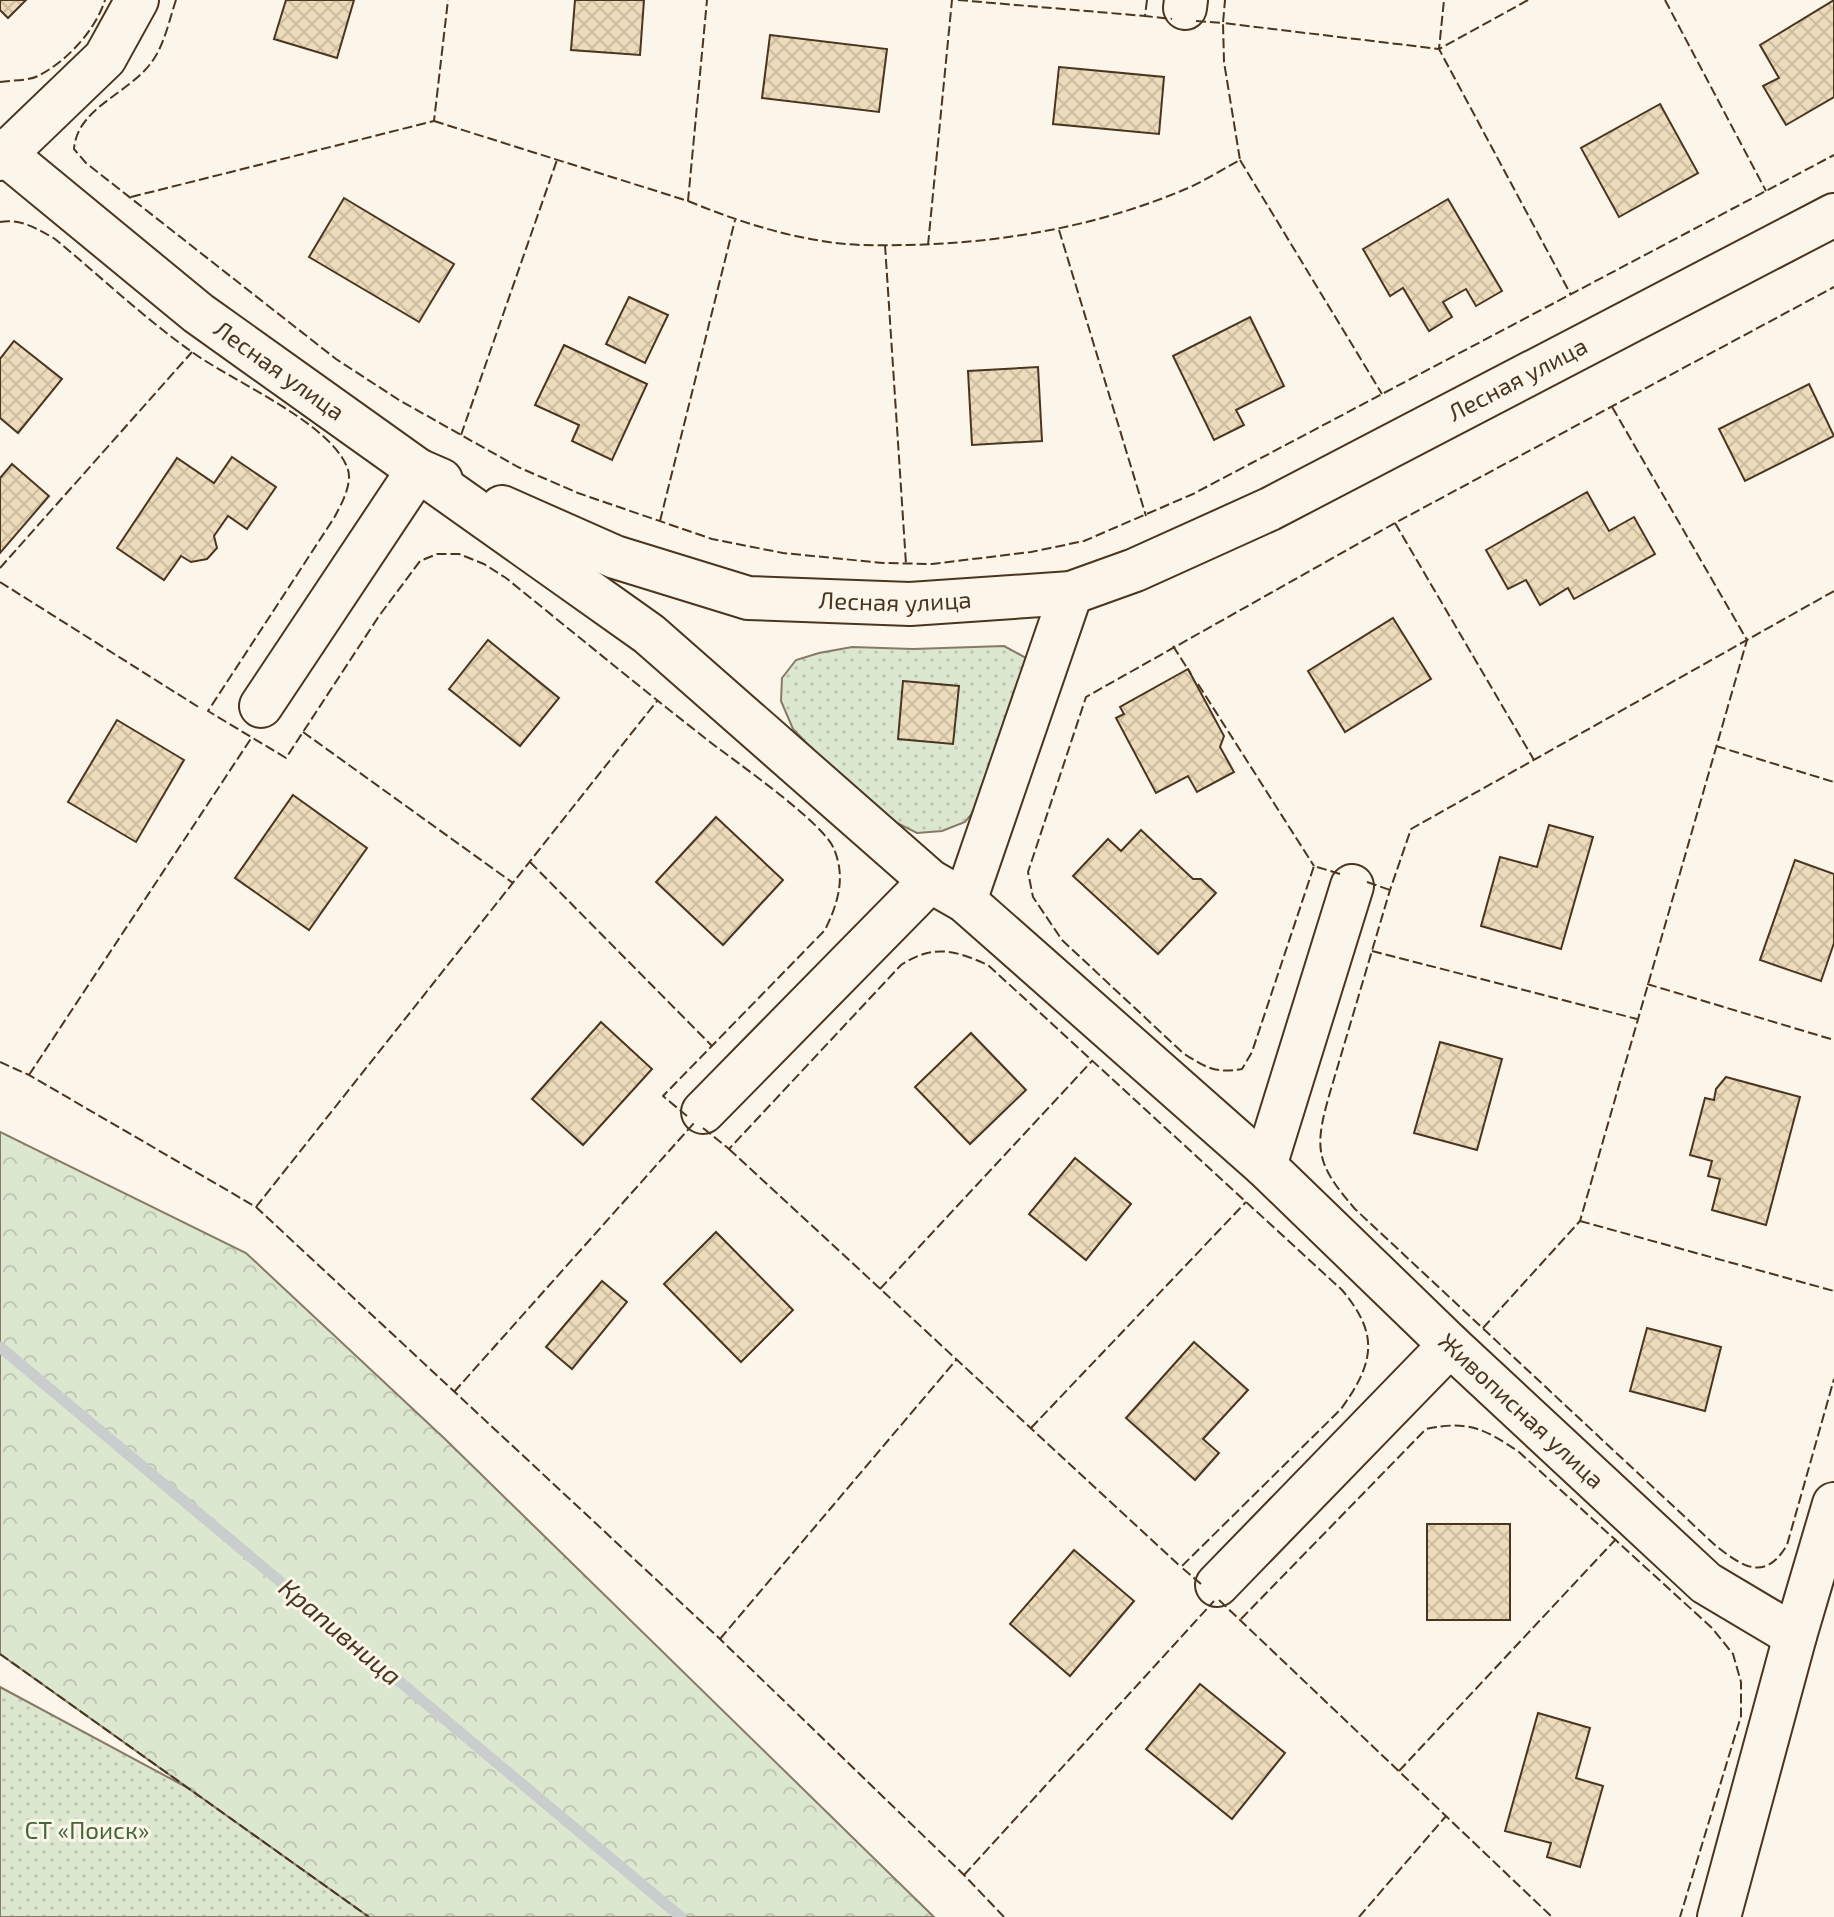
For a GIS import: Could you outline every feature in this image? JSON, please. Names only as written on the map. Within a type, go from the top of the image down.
[{"type":"street","points":[[2,154],[105,58],[137,0]]},
{"type":"street","name":"Лесная улица","points":[[2,154],[198,313],[418,470],[615,557],[748,598],[910,604],[1071,593],[1135,570],[1270,509],[1834,215]]},
{"type":"street","points":[[261,706],[418,470]]},
{"type":"street","name":"Живописная улица","points":[[418,470],[649,634],[1265,1166],[1450,1345],[1706,1583],[1795,1636]]},
{"type":"street","points":[[703,1112],[947,891],[1071,593]]},
{"type":"street","points":[[1265,1166],[1352,886]]},
{"type":"street","points":[[1217,1585],[1450,1345]]},
{"type":"street","points":[[1719,1917],[1834,1504]]},
{"type":"green space","points":[[1004,646],[1028,659],[985,798],[965,822],[942,831],[917,833],[871,810],[793,729],[781,701],[782,678],[796,660],[819,653],[852,647],[913,649]]},
{"type":"green space","points":[[0,1132],[246,1253],[445,1439],[934,1917],[369,1917],[0,1654]]},
{"type":"green space","name":"СТ «Поиск»","points":[[0,1687],[322,1860],[389,1917],[0,1917]]},
{"type":"building","points":[[0,0],[26,0],[8,18],[0,10]]},
{"type":"building","points":[[286,0],[354,0],[337,58],[274,39]]},
{"type":"building","points":[[575,0],[644,0],[640,55],[571,50]]},
{"type":"building","points":[[1834,0],[1834,97],[1786,125],[1763,86],[1779,78],[1760,45]]},
{"type":"building","points":[[770,35],[887,49],[879,112],[762,98]]},
{"type":"building","points":[[1059,67],[1164,77],[1159,134],[1053,124]]},
{"type":"building","points":[[1660,104],[1698,173],[1619,217],[1581,148]]},
{"type":"building","points":[[344,198],[454,264],[419,322],[309,257]]},
{"type":"building","points":[[1448,199],[1502,291],[1476,306],[1466,289],[1443,302],[1452,317],[1429,331],[1403,288],[1390,296],[1363,249]]},
{"type":"building","points":[[629,297],[668,315],[645,363],[606,344]]},
{"type":"building","points":[[1250,317],[1284,386],[1236,410],[1244,425],[1214,440],[1173,356]]},
{"type":"building","points":[[14,341],[62,379],[18,433],[0,418],[0,359]]},
{"type":"building","points":[[564,345],[647,384],[612,460],[572,441],[579,425],[535,405]]},
{"type":"building","points":[[1038,367],[1042,441],[972,445],[968,371]]},
{"type":"building","points":[[1809,384],[1834,436],[1745,481],[1719,429]]},
{"type":"building","points":[[232,457],[276,487],[247,529],[228,516],[214,536],[217,548],[207,559],[191,562],[181,556],[164,580],[117,548],[177,458],[214,483]]},
{"type":"building","points":[[12,464],[49,496],[0,553],[0,478]]},
{"type":"building","points":[[1587,492],[1609,531],[1634,517],[1655,554],[1574,599],[1568,588],[1540,605],[1526,580],[1508,589],[1486,550]]},
{"type":"building","points":[[1393,618],[1431,679],[1345,732],[1308,671]]},
{"type":"building","points":[[488,640],[559,698],[520,746],[449,689]]},
{"type":"building","points":[[1188,669],[1224,736],[1220,747],[1234,772],[1197,792],[1188,776],[1156,793],[1116,718],[1124,714],[1120,707]]},
{"type":"building","points":[[903,681],[959,686],[953,744],[898,739]]},
{"type":"building","points":[[117,720],[184,760],[136,842],[68,802]]},
{"type":"building","points":[[293,795],[367,848],[309,930],[235,878]]},
{"type":"building","points":[[716,817],[783,880],[723,945],[656,882]]},
{"type":"building","points":[[1549,825],[1593,837],[1561,949],[1481,926],[1500,857],[1537,867]]},
{"type":"building","points":[[1141,830],[1193,879],[1201,879],[1216,893],[1158,954],[1073,876],[1108,839],[1121,851]]},
{"type":"building","points":[[1795,860],[1834,874],[1834,943],[1821,981],[1760,960]]},
{"type":"building","points":[[601,1022],[652,1069],[583,1145],[532,1099]]},
{"type":"building","points":[[971,1033],[1026,1090],[970,1144],[915,1087]]},
{"type":"building","points":[[1440,1042],[1502,1059],[1477,1150],[1414,1133]]},
{"type":"building","points":[[1726,1077],[1800,1097],[1766,1225],[1712,1210],[1720,1179],[1708,1176],[1712,1161],[1690,1155],[1705,1098],[1714,1100],[1716,1089]]},
{"type":"building","points":[[1075,1158],[1131,1204],[1086,1260],[1029,1214]]},
{"type":"building","points":[[716,1232],[793,1310],[741,1362],[664,1284]]},
{"type":"building","points":[[602,1281],[627,1302],[572,1369],[546,1347]]},
{"type":"building","points":[[1647,1328],[1721,1347],[1705,1411],[1630,1391]]},
{"type":"building","points":[[1194,1342],[1248,1390],[1203,1439],[1219,1453],[1195,1480],[1126,1418]]},
{"type":"building","points":[[1427,1524],[1510,1524],[1510,1620],[1427,1620]]},
{"type":"building","points":[[1074,1550],[1134,1601],[1070,1676],[1010,1624]]},
{"type":"building","points":[[1200,1684],[1285,1753],[1232,1819],[1146,1749]]},
{"type":"building","points":[[1538,1713],[1590,1728],[1576,1778],[1603,1786],[1580,1867],[1547,1857],[1551,1843],[1505,1831]]},
{"type":"waterway","name":"Крапивница","points":[[0,1347],[681,1917]]},
{"type":"fence","points":[[0,82],[34,78],[49,70],[79,44],[105,0]]},
{"type":"fence","points":[[176,0],[163,41],[151,63],[94,112],[77,135],[74,149],[86,163],[336,359],[399,400],[518,467],[578,493],[712,539],[783,553],[883,563],[932,564],[1031,552],[1084,541],[1193,494],[1834,155]]},
{"type":"fence","points":[[131,197],[434,121],[448,0]]},
{"type":"fence","points":[[434,121],[688,201],[707,0]]},
{"type":"fence","points":[[928,245],[952,0]]},
{"type":"fence","points":[[958,0],[1145,16]]},
{"type":"fence","points":[[1147,0],[1145,16],[1172,19]]},
{"type":"fence","points":[[1196,21],[1223,23],[1225,0]]},
{"type":"fence","points":[[688,201],[786,234],[854,245],[942,244],[1012,237],[1115,214],[1181,191],[1240,160],[1224,62],[1223,23],[1439,49],[1444,0]]},
{"type":"fence","points":[[1528,0],[1439,49],[1571,295]]},
{"type":"fence","points":[[1665,0],[1766,191]]},
{"type":"fence","points":[[461,435],[557,160]]},
{"type":"fence","points":[[1240,160],[1382,394]]},
{"type":"fence","points":[[660,521],[735,220]]},
{"type":"fence","points":[[0,222],[22,223],[55,239],[174,339],[301,418],[337,450],[347,467],[348,486],[334,518],[208,711],[286,758],[379,616],[420,561],[437,554],[459,554],[484,564],[506,578],[684,722],[778,793],[827,838],[838,860],[840,880],[837,900],[825,930],[663,1096],[687,1116]]},
{"type":"fence","points":[[1059,230],[1146,516]]},
{"type":"fence","points":[[885,245],[906,564]]},
{"type":"fence","points":[[1340,874],[1314,866],[1252,1052],[1242,1069],[1224,1071],[1204,1066],[1183,1053],[1062,940],[1033,897],[1028,872],[1086,697],[1395,523],[1834,287]]},
{"type":"fence","points":[[0,568],[192,352]]},
{"type":"fence","points":[[1483,1328],[1580,1221],[1747,640],[1611,405]]},
{"type":"fence","points":[[1395,523],[1534,760]]},
{"type":"fence","points":[[0,582],[200,708]]},
{"type":"fence","points":[[1834,591],[1411,829],[1331,1089],[1320,1140],[1325,1166],[1355,1209],[1716,1546],[1745,1565],[1762,1567],[1770,1564],[1787,1545],[1834,1379]]},
{"type":"fence","points":[[1173,646],[1191,674]]},
{"type":"fence","points":[[1198,684],[1314,866]]},
{"type":"fence","points":[[256,1207],[657,701]]},
{"type":"fence","points":[[303,732],[513,883]]},
{"type":"fence","points":[[29,1075],[252,737]]},
{"type":"fence","points":[[1716,746],[1834,782]]},
{"type":"fence","points":[[530,862],[712,1046]]},
{"type":"fence","points":[[1367,882],[1390,890]]},
{"type":"fence","points":[[1372,951],[1637,1019]]},
{"type":"fence","points":[[703,1128],[729,1149],[901,965],[913,958],[944,952],[988,965],[1342,1290],[1363,1321],[1367,1335],[1366,1363],[1352,1393],[1341,1409],[1181,1567],[1201,1584]]},
{"type":"fence","points":[[1647,984],[1834,1040]]},
{"type":"fence","points":[[880,1289],[1092,1061]]},
{"type":"fence","points":[[0,1062],[29,1075],[256,1207],[720,1639],[1004,1917]]},
{"type":"fence","points":[[454,1392],[694,1123]]},
{"type":"fence","points":[[729,1149],[1181,1567]]},
{"type":"fence","points":[[1031,1428],[1246,1202]]},
{"type":"fence","points":[[1580,1221],[1834,1291]]},
{"type":"fence","points":[[720,1639],[957,1359]]},
{"type":"fence","points":[[1241,1619],[1426,1429],[1441,1426],[1476,1428],[1519,1452],[1712,1628],[1733,1654],[1741,1682],[1741,1716],[1680,1917]]},
{"type":"fence","points":[[1399,1771],[1616,1539]]},
{"type":"fence","points":[[1219,1600],[1552,1917]]},
{"type":"fence","points":[[964,1875],[1214,1601]]},
{"type":"fence","points":[[0,1654],[369,1917]]},
{"type":"fence","points":[[1359,1917],[1446,1816]]}]
